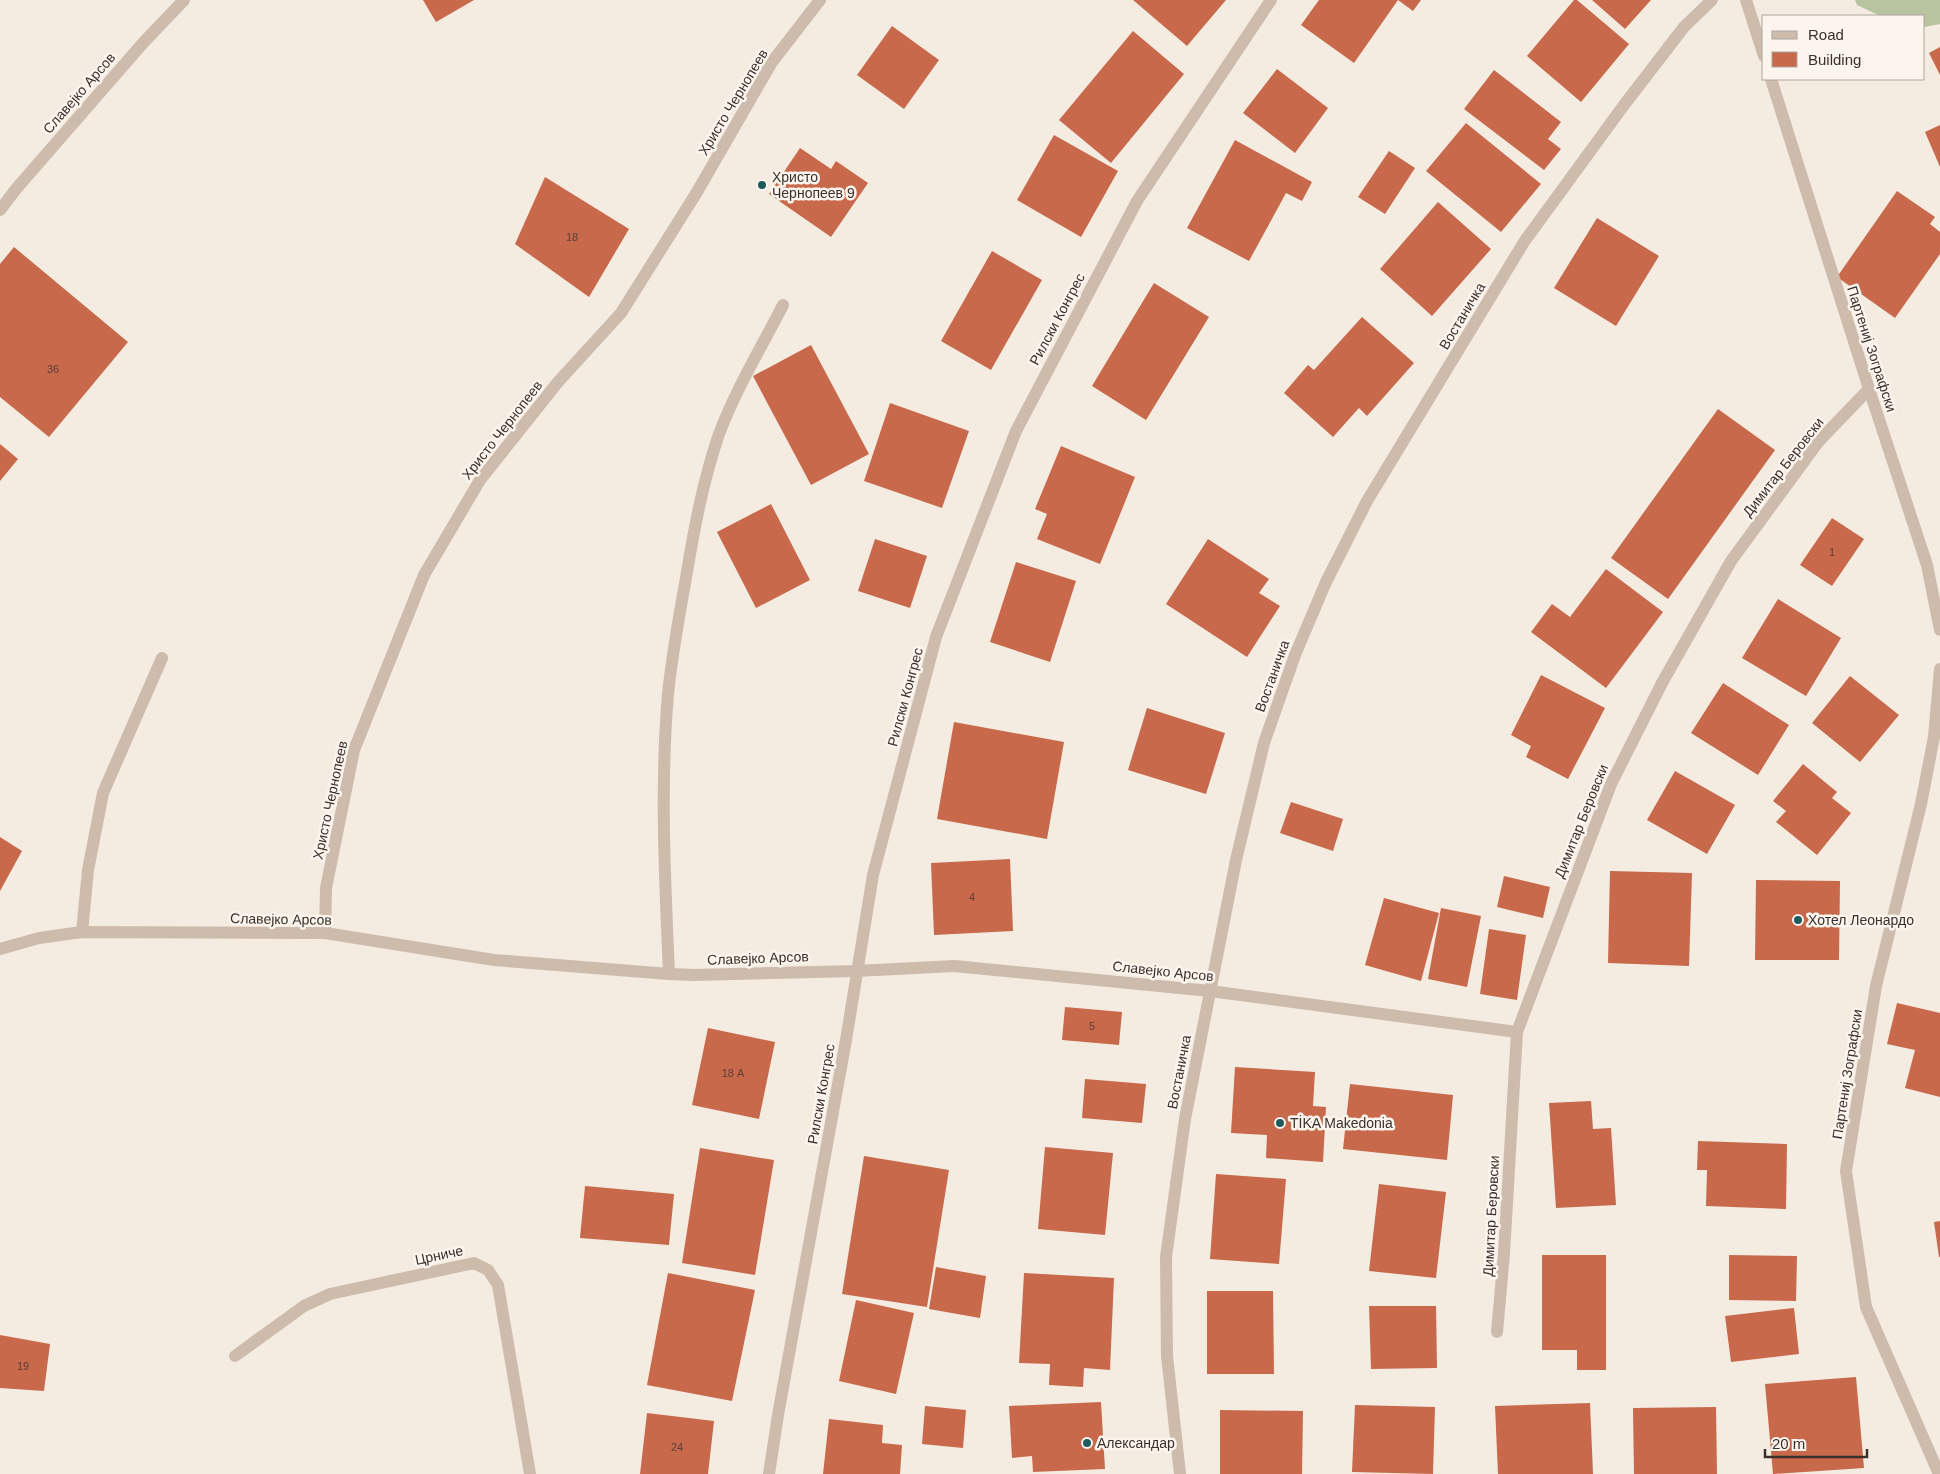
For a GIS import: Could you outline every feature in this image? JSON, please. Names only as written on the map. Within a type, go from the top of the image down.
[{"type":"street","name":"Славејко Арсов","points":[[0,210],[16,189],[143,43],[184,0]]},
{"type":"street","name":"Христо Чернопеев","points":[[325,933],[326,888],[354,750],[424,575],[480,480],[558,382],[621,313],[697,192],[772,62],[820,0]]},
{"type":"street","name":"Рилски Конгрес","points":[[769,1474],[846,1040],[872,875],[936,637],[1016,430],[1137,201],[1271,0]]},
{"type":"street","name":"Востаничка","points":[[1180,1474],[1167,1356],[1166,1257],[1185,1119],[1236,860],[1264,743],[1295,655],[1326,582],[1366,501],[1524,242],[1624,105],[1684,27],[1712,0]]},
{"type":"street","points":[[1746,0],[1762,50]]},
{"type":"street","name":"Партениј Зографски","points":[[1771,80],[1927,565],[1940,630]]},
{"type":"street","points":[[669,974],[665,878],[665,765],[668,693],[677,628],[704,481],[738,391],[783,305]]},
{"type":"street","name":"Димитар Беровски","points":[[1498,1332],[1517,1032],[1611,784],[1662,683],[1731,561],[1819,441],[1869,389]]},
{"type":"street","points":[[82,932],[88,870],[103,793],[162,658]]},
{"type":"street","name":"Партениј Зографски","points":[[1939,1474],[1866,1307],[1846,1171],[1876,986],[1921,804],[1934,737],[1940,669]]},
{"type":"street","name":"Славејко Арсов","points":[[0,949],[39,938],[82,932],[325,933],[494,960],[669,974],[856,971],[954,966],[1210,991],[1517,1032]]},
{"type":"street","name":"Црниче","points":[[235,1356],[304,1306],[330,1294],[474,1263],[488,1270],[498,1285],[530,1474]]},
{"type":"green space","points":[[1855,0],[1940,0],[1940,24],[1925,27],[1925,15],[1878,15],[1857,5]]},
{"type":"building","points":[[423,0],[474,0],[436,22]]},
{"type":"building","points":[[1133,0],[1226,0],[1187,46]]},
{"type":"building","points":[[1319,0],[1398,0],[1354,63],[1301,25]]},
{"type":"building","points":[[1398,0],[1421,0],[1413,11]]},
{"type":"building","points":[[1574,0],[1577,0],[1629,44],[1581,102],[1527,56]]},
{"type":"building","points":[[1592,0],[1651,0],[1625,29]]},
{"type":"building","points":[[892,26],[939,60],[904,109],[857,75]]},
{"type":"building","points":[[1133,31],[1184,74],[1111,163],[1059,120]]},
{"type":"building","points":[[1940,47],[1940,75],[1929,53]]},
{"type":"building","points":[[1277,69],[1328,108],[1295,153],[1243,113]]},
{"type":"building","points":[[1494,70],[1561,122],[1548,139],[1561,149],[1544,170],[1464,109]]},
{"type":"building","points":[[1466,123],[1541,184],[1501,232],[1426,171]]},
{"type":"building","points":[[1940,125],[1940,167],[1925,132]]},
{"type":"building","points":[[1054,135],[1118,171],[1081,237],[1017,200]]},
{"type":"building","points":[[1235,140],[1312,182],[1302,201],[1286,193],[1249,261],[1187,228]]},
{"type":"building","points":[[800,148],[831,169],[836,161],[868,183],[831,237],[769,194]]},
{"type":"building","points":[[1389,151],[1415,168],[1385,214],[1358,197]]},
{"type":"building","points":[[545,177],[629,229],[589,297],[515,244]]},
{"type":"building","points":[[1897,191],[1935,217],[1930,224],[1940,232],[1940,254],[1895,318],[1837,277]]},
{"type":"building","points":[[1438,202],[1491,249],[1432,316],[1380,269]]},
{"type":"building","points":[[1597,218],[1659,256],[1616,326],[1554,288]]},
{"type":"building","points":[[14,247],[128,342],[49,437],[0,397],[0,264]]},
{"type":"building","points":[[992,251],[1042,280],[991,370],[941,341]]},
{"type":"building","points":[[1154,283],[1209,317],[1146,420],[1092,386]]},
{"type":"building","points":[[1362,317],[1414,363],[1367,416],[1359,408],[1333,437],[1284,393],[1308,365],[1314,370]]},
{"type":"building","points":[[811,345],[869,454],[811,485],[753,376]]},
{"type":"building","points":[[890,403],[969,431],[942,508],[864,481]]},
{"type":"building","points":[[1718,409],[1775,450],[1668,599],[1611,558]]},
{"type":"building","points":[[0,444],[18,459],[0,481]]},
{"type":"building","points":[[1061,446],[1135,477],[1100,564],[1037,539],[1047,514],[1035,509]]},
{"type":"building","points":[[771,504],[810,580],[756,608],[717,532]]},
{"type":"building","points":[[1832,518],[1864,539],[1832,586],[1800,565]]},
{"type":"building","points":[[875,539],[927,556],[910,608],[858,591]]},
{"type":"building","points":[[1208,539],[1269,579],[1259,593],[1280,606],[1247,657],[1166,604]]},
{"type":"building","points":[[1016,562],[1076,581],[1050,662],[990,642]]},
{"type":"building","points":[[1606,569],[1663,612],[1606,688],[1531,632],[1552,604],[1570,617]]},
{"type":"building","points":[[1778,599],[1841,638],[1806,696],[1742,658]]},
{"type":"building","points":[[1541,675],[1605,708],[1568,779],[1526,757],[1531,746],[1511,735]]},
{"type":"building","points":[[1850,676],[1899,715],[1860,762],[1812,723]]},
{"type":"building","points":[[1723,683],[1789,725],[1758,775],[1691,733]]},
{"type":"building","points":[[1147,708],[1225,733],[1206,794],[1128,770]]},
{"type":"building","points":[[954,722],[1064,742],[1047,839],[937,819]]},
{"type":"building","points":[[1803,764],[1837,792],[1832,798],[1851,813],[1817,855],[1776,822],[1786,811],[1773,801]]},
{"type":"building","points":[[1675,771],[1735,805],[1707,854],[1647,820]]},
{"type":"building","points":[[1291,802],[1343,819],[1333,851],[1280,833]]},
{"type":"building","points":[[0,837],[22,851],[0,891]]},
{"type":"building","points":[[1010,859],[1013,931],[934,935],[931,863]]},
{"type":"building","points":[[1610,871],[1692,873],[1689,966],[1608,963]]},
{"type":"building","points":[[1504,876],[1550,887],[1543,918],[1497,907]]},
{"type":"building","name":"Хотел Леонардо","points":[[1756,880],[1840,881],[1839,960],[1755,960]]},
{"type":"building","points":[[1384,898],[1439,913],[1421,981],[1365,965]]},
{"type":"building","points":[[1441,908],[1481,916],[1467,987],[1428,979]]},
{"type":"building","points":[[1489,929],[1526,935],[1517,1000],[1480,994]]},
{"type":"building","points":[[1897,1003],[1940,1013],[1940,1097],[1905,1088],[1915,1050],[1887,1044]]},
{"type":"building","points":[[1065,1007],[1122,1012],[1119,1045],[1062,1040]]},
{"type":"building","points":[[708,1028],[775,1042],[759,1119],[692,1105]]},
{"type":"building","points":[[1235,1067],[1315,1072],[1313,1106],[1326,1107],[1323,1162],[1266,1158],[1267,1135],[1231,1133]]},
{"type":"building","points":[[1085,1079],[1146,1084],[1142,1123],[1082,1118]]},
{"type":"building","points":[[1350,1084],[1453,1095],[1447,1160],[1343,1149]]},
{"type":"building","points":[[1591,1101],[1593,1129],[1611,1128],[1616,1205],[1556,1208],[1549,1103]]},
{"type":"building","points":[[1698,1141],[1787,1144],[1786,1209],[1706,1206],[1707,1170],[1697,1170]]},
{"type":"building","points":[[1045,1147],[1113,1153],[1105,1235],[1038,1229]]},
{"type":"building","points":[[700,1148],[774,1160],[755,1275],[682,1263]]},
{"type":"building","points":[[864,1156],[949,1170],[927,1307],[842,1294]]},
{"type":"building","points":[[1216,1174],[1286,1179],[1279,1264],[1210,1259]]},
{"type":"building","points":[[1379,1184],[1446,1192],[1436,1278],[1369,1271]]},
{"type":"building","points":[[585,1186],[674,1194],[669,1245],[580,1238]]},
{"type":"building","points":[[1940,1221],[1940,1257],[1939,1257],[1934,1222]]},
{"type":"building","points":[[1542,1255],[1606,1255],[1606,1370],[1577,1370],[1577,1350],[1542,1350]]},
{"type":"building","points":[[1729,1255],[1797,1256],[1796,1301],[1729,1300]]},
{"type":"building","points":[[936,1267],[986,1276],[980,1318],[929,1309]]},
{"type":"building","points":[[668,1273],[755,1290],[732,1401],[647,1385]]},
{"type":"building","points":[[1024,1273],[1114,1278],[1110,1370],[1084,1368],[1083,1387],[1049,1385],[1050,1364],[1019,1363]]},
{"type":"building","points":[[1207,1291],[1273,1291],[1274,1374],[1207,1374]]},
{"type":"building","points":[[856,1300],[914,1313],[896,1394],[839,1381]]},
{"type":"building","points":[[1369,1306],[1436,1306],[1437,1368],[1371,1369]]},
{"type":"building","points":[[1794,1308],[1799,1354],[1731,1362],[1725,1316]]},
{"type":"building","points":[[0,1335],[50,1344],[44,1391],[0,1388]]},
{"type":"building","points":[[1856,1377],[1864,1468],[1773,1474],[1765,1384]]},
{"type":"building","points":[[1101,1402],[1105,1469],[1033,1472],[1032,1456],[1012,1458],[1009,1406]]},
{"type":"building","points":[[1590,1403],[1593,1474],[1498,1474],[1495,1406]]},
{"type":"building","points":[[1355,1405],[1435,1407],[1433,1474],[1352,1472]]},
{"type":"building","points":[[925,1406],[966,1410],[963,1448],[922,1444]]},
{"type":"building","points":[[1716,1407],[1717,1474],[1634,1474],[1633,1408]]},
{"type":"building","points":[[1220,1410],[1303,1411],[1302,1474],[1220,1474]]},
{"type":"building","points":[[647,1413],[714,1421],[708,1474],[640,1474]]},
{"type":"building","points":[[829,1419],[883,1425],[882,1443],[902,1445],[900,1474],[823,1474]]},
{"type":"place","name":"Христо Чернопеев 9","points":[[762,185]]},
{"type":"place","name":"Хотел Леонардо","points":[[1798,920]]},
{"type":"place","name":"TİKA Makedonia","points":[[1280,1123]]},
{"type":"place","name":"Александар","points":[[1087,1443]]}]
